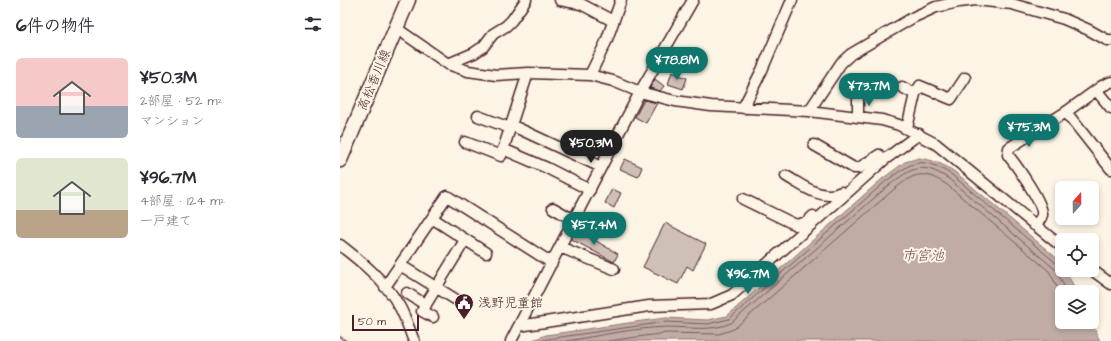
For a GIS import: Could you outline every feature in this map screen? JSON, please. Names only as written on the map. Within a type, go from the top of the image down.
[{"type":"main road","name":"高松香川線","points":[[340,160],[408,0]]},
{"type":"street","points":[[448,64],[474,53],[483,47],[493,34],[506,26],[526,0]]},
{"type":"street","points":[[560,0],[581,4],[613,21]]},
{"type":"street","points":[[590,75],[606,42],[620,0]]},
{"type":"street","points":[[511,341],[640,92],[693,0]]},
{"type":"street","points":[[743,108],[762,70],[792,0]]},
{"type":"street","points":[[809,111],[841,63],[851,54],[914,17],[936,7],[976,0],[1012,4],[1064,20],[1089,30],[1106,40],[1111,40]]},
{"type":"street","points":[[396,28],[448,64],[468,71],[496,75],[528,73],[590,75],[612,81],[640,92],[675,101],[711,106],[809,111],[882,120],[907,128],[950,154],[1034,226],[1055,242]]},
{"type":"street","points":[[465,142],[501,156],[528,73]]},
{"type":"street","points":[[907,128],[915,94],[920,86],[951,99],[965,78]]},
{"type":"street","points":[[1034,226],[1041,218],[1042,210],[1025,179],[1008,155],[1011,145],[1066,112],[1096,90],[1111,82]]},
{"type":"street","points":[[902,87],[915,94]]},
{"type":"street","points":[[1096,90],[1111,108]]},
{"type":"street","points":[[858,97],[858,117]]},
{"type":"street","points":[[1066,112],[1111,169]]},
{"type":"street","points":[[478,116],[510,127],[601,168]]},
{"type":"street","points":[[519,326],[649,306],[711,304],[732,295],[884,160],[919,134]]},
{"type":"street","points":[[814,145],[854,168],[859,168],[879,155],[884,160]]},
{"type":"street","points":[[503,149],[547,168],[590,190]]},
{"type":"street","points":[[786,176],[823,196],[834,196],[841,192],[846,194]]},
{"type":"street","points":[[385,287],[447,196],[552,263]]},
{"type":"street","points":[[743,199],[796,225],[806,222],[813,216],[818,218]]},
{"type":"street","points":[[553,208],[574,220]]},
{"type":"street","points":[[432,218],[486,253]]},
{"type":"street","points":[[433,317],[422,312],[465,240]]},
{"type":"street","points":[[340,245],[363,263],[399,305],[414,341]]},
{"type":"street","points":[[560,247],[614,269]]},
{"type":"street","points":[[400,265],[455,299]]},
{"type":"street","points":[[1099,275],[1111,284]]},
{"type":"street","points":[[407,292],[426,305]]},
{"type":"water","name":"市宮池","points":[[919,158],[929,160],[955,172],[1055,257],[1055,277],[1069,277],[1073,285],[1055,285],[1055,329],[1094,329],[1100,341],[530,341],[546,335],[642,321],[666,318],[708,320],[727,316],[882,179],[905,162]]},
{"type":"building","points":[[672,72],[687,78],[683,89],[668,84]]},
{"type":"building","points":[[655,79],[664,86],[660,91],[650,88]]},
{"type":"building","points":[[644,100],[657,103],[646,123],[635,117]]},
{"type":"building","points":[[625,159],[642,167],[638,177],[620,169]]},
{"type":"building","points":[[612,189],[621,193],[614,208],[605,203]]},
{"type":"building","points":[[665,223],[706,244],[693,270],[687,266],[678,284],[643,267]]},
{"type":"building","points":[[576,229],[618,254],[614,262],[571,239]]},
{"type":"waterway","points":[[340,337],[346,341]]},
{"type":"place","name":"浅野児童館","points":[[464,320]]}]
